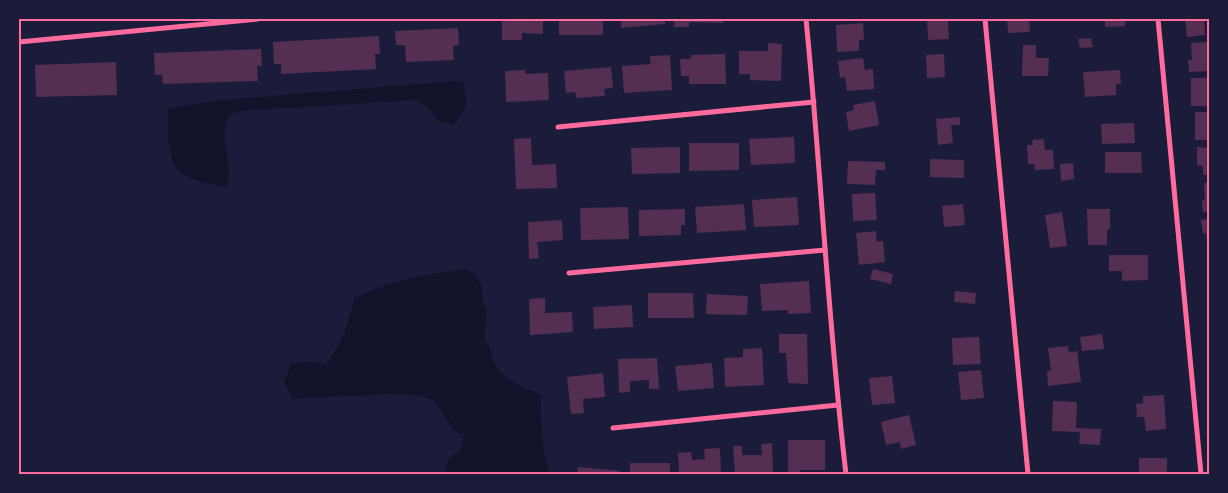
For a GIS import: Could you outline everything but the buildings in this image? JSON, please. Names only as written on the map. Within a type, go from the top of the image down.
[{"type":"street","points":[[19,42],[258,19]]},
{"type":"street","points":[[806,19],[838,405],[846,474]]},
{"type":"street","points":[[985,19],[1028,474]]},
{"type":"street","points":[[1158,19],[1202,474]]},
{"type":"street","points":[[558,128],[814,102]]},
{"type":"street","points":[[569,273],[825,250]]},
{"type":"street","points":[[613,428],[838,405]]},
{"type":"shaded area","points":[[455,81],[463,82],[466,105],[459,119],[454,124],[439,122],[428,107],[415,100],[240,111],[229,115],[225,133],[228,167],[227,186],[213,185],[189,177],[176,168],[171,155],[168,135],[168,108],[224,100]]},
{"type":"shaded area","points":[[466,269],[475,275],[482,287],[482,301],[487,311],[484,341],[489,346],[497,368],[507,378],[540,394],[543,448],[549,474],[446,474],[448,459],[461,450],[464,435],[453,429],[435,401],[419,395],[385,394],[293,399],[284,382],[291,364],[305,362],[325,364],[331,357],[341,341],[354,299],[395,283]]}]
